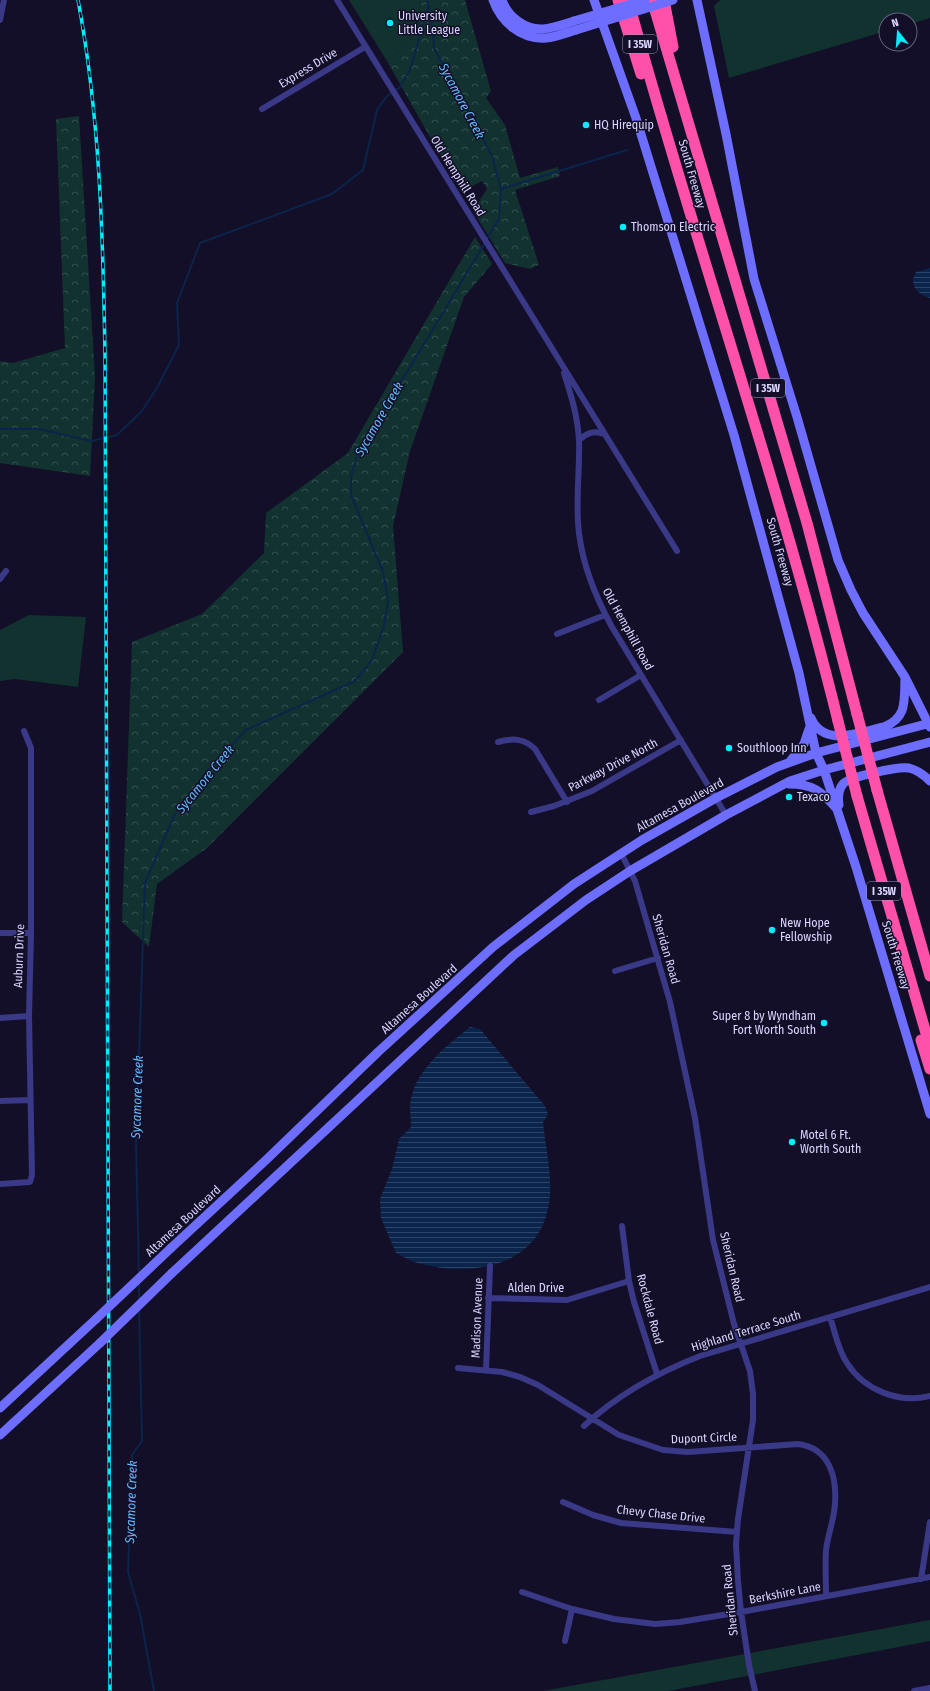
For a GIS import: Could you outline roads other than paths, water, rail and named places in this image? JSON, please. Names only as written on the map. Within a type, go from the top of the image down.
[{"type":"highway","points":[[618,0],[642,76],[652,87]]},
{"type":"highway","name":"South Freeway","points":[[628,0],[652,87],[784,519],[857,796],[930,1047]]},
{"type":"highway","name":"South Freeway","points":[[652,0],[807,523],[877,790],[930,976]]},
{"type":"highway","points":[[664,0],[673,46],[672,64]]},
{"type":"highway","points":[[911,985],[908,999],[930,1069]]},
{"type":"main road","points":[[493,0],[498,12],[506,23],[521,33],[534,37],[546,38],[575,25],[645,0]]},
{"type":"main road","points":[[502,0],[512,17],[521,23],[539,29],[575,25],[673,0]]},
{"type":"main road","name":"South Freeway","points":[[594,0],[636,118],[734,434],[799,673],[816,753],[824,770],[839,812],[930,1114]]},
{"type":"main road","points":[[697,0],[726,134],[754,279],[797,417],[838,560],[863,613],[905,677],[930,724]]},
{"type":"main road","points":[[806,708],[815,726],[820,732],[835,737],[884,727],[897,720],[901,713],[904,705],[905,677]]},
{"type":"main road","points":[[918,702],[930,707]]},
{"type":"main road","name":"Altamesa Boulevard","points":[[0,1408],[266,1160],[378,1052],[493,947],[574,884],[621,853],[716,798],[760,775],[816,753],[930,724]]},
{"type":"main road","points":[[790,762],[804,744],[810,725]]},
{"type":"main road","points":[[0,1435],[514,955],[560,918],[630,871],[726,815],[786,783],[824,770],[930,742]]},
{"type":"main road","points":[[839,812],[838,796],[840,788],[846,781],[890,768],[901,767],[918,772],[930,781]]},
{"type":"main road","points":[[786,783],[804,785],[816,789],[823,794],[839,812]]},
{"type":"street","points":[[0,20],[4,0]]},
{"type":"street","name":"Old Hemphill Road","points":[[336,0],[678,551]]},
{"type":"street","name":"Express Drive","points":[[262,109],[365,47]]},
{"type":"street","name":"Old Hemphill Road","points":[[561,364],[573,403],[579,440],[578,518],[579,533],[588,575],[605,615],[726,815]]},
{"type":"street","points":[[579,440],[593,432],[598,432],[605,435]]},
{"type":"street","points":[[0,579],[6,571]]},
{"type":"street","points":[[557,634],[605,615]]},
{"type":"street","points":[[599,700],[641,674]]},
{"type":"street","name":"Auburn Drive","points":[[0,1184],[30,1182],[32,1175],[29,1016],[32,933],[31,748],[24,731]]},
{"type":"street","points":[[498,742],[516,739],[531,745],[535,749],[567,802]]},
{"type":"street","name":"Parkway Drive North","points":[[531,812],[567,802],[592,791],[681,740]]},
{"type":"street","name":"Sheridan Road","points":[[621,853],[635,881],[670,1002],[695,1118],[713,1240],[726,1295],[750,1371],[753,1394],[753,1420],[737,1532],[738,1581],[741,1612],[749,1665],[755,1691]]},
{"type":"street","points":[[0,933],[32,933]]},
{"type":"street","points":[[615,971],[658,958]]},
{"type":"street","points":[[0,1018],[29,1016]]},
{"type":"street","points":[[0,1101],[30,1100]]},
{"type":"street","name":"Rockdale Road","points":[[622,1226],[629,1281],[634,1302],[657,1374]]},
{"type":"street","name":"Madison Avenue","points":[[486,1370],[490,1266]]},
{"type":"street","name":"Alden Drive","points":[[488,1298],[567,1300],[629,1281]]},
{"type":"street","name":"Highland Terrace South","points":[[584,1426],[591,1419],[636,1386],[657,1374],[700,1356],[930,1287]]},
{"type":"street","points":[[830,1317],[841,1352],[847,1364],[865,1382],[886,1394],[900,1398],[922,1398],[930,1396]]},
{"type":"street","name":"Dupont Circle","points":[[458,1368],[511,1374],[529,1381],[619,1435],[663,1450],[688,1452],[798,1444],[808,1445],[823,1455],[830,1466],[835,1485],[835,1505],[826,1551],[826,1596]]},
{"type":"street","name":"Chevy Chase Drive","points":[[563,1502],[593,1515],[621,1523],[737,1532]]},
{"type":"street","points":[[921,1579],[930,1522]]},
{"type":"street","name":"Berkshire Lane","points":[[522,1592],[572,1609],[614,1619],[655,1624],[680,1622],[741,1612],[930,1577]]},
{"type":"street","points":[[565,1641],[572,1609]]},
{"type":"street","points":[[914,1691],[930,1688]]},
{"type":"water","points":[[930,268],[930,298],[918,292],[913,281],[916,272]]},
{"type":"water","points":[[470,1027],[480,1029],[545,1106],[548,1114],[543,1123],[550,1180],[549,1202],[547,1213],[539,1232],[528,1246],[513,1257],[496,1264],[478,1268],[440,1268],[418,1263],[396,1253],[381,1218],[380,1199],[392,1169],[399,1139],[411,1127],[410,1106],[412,1093],[417,1082],[432,1061],[450,1043]]},
{"type":"waterway","name":"Sycamore Creek","points":[[427,0],[433,31],[434,48],[492,156],[501,189],[499,218],[487,239]]},
{"type":"waterway","points":[[0,429],[39,429],[91,441],[117,435],[142,411],[158,386],[179,345],[177,303],[200,243],[332,194],[363,170],[377,110],[387,96],[399,88],[410,70],[428,8]]},
{"type":"waterway","points":[[501,189],[627,150]]},
{"type":"waterway","name":"Sycamore Creek","points":[[139,1274],[136,1143],[145,883],[174,816],[208,770],[246,730],[355,681],[372,660],[384,626],[388,601],[383,572],[351,495],[351,477],[358,453],[485,243]]},
{"type":"waterway","name":"Sycamore Creek","points":[[139,1282],[139,1300]]},
{"type":"waterway","name":"Sycamore Creek","points":[[139,1308],[142,1441],[132,1455],[128,1572],[140,1614],[154,1691]]},
{"type":"railway","points":[[78,0],[96,132],[101,221],[105,355],[110,1691]]},
{"type":"place","name":"University Little League","points":[[390,23]]},
{"type":"place","name":"HQ Hirequip","points":[[586,125]]},
{"type":"place","name":"Thomson Electric","points":[[623,227]]},
{"type":"place","name":"Southloop Inn","points":[[729,748]]},
{"type":"place","name":"Texaco","points":[[789,797]]},
{"type":"place","name":"New Hope Fellowship","points":[[772,930]]},
{"type":"place","name":"Super 8 by Wyndham Fort Worth South","points":[[824,1023]]},
{"type":"place","name":"Motel 6 Ft. Worth South","points":[[792,1142]]}]
